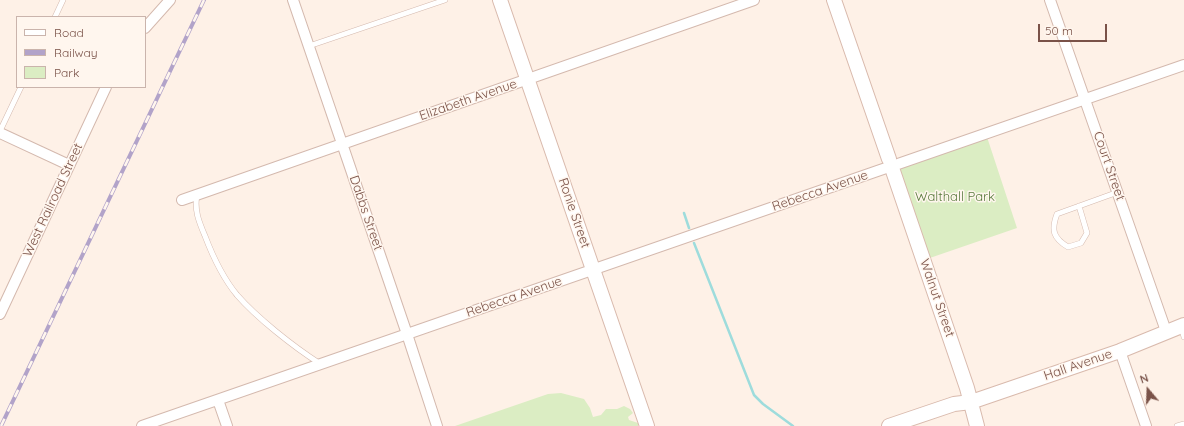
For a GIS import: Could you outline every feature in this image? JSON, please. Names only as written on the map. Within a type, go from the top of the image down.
[{"type":"street","points":[[146,27],[170,0]]},
{"type":"street","name":"Dabbs Street","points":[[293,0],[343,144],[437,426]]},
{"type":"street","name":"Ronie Street","points":[[500,0],[647,426]]},
{"type":"street","name":"Elizabeth Avenue","points":[[182,200],[754,0]]},
{"type":"street","name":"Walnut Street","points":[[834,0],[968,388],[977,426]]},
{"type":"street","name":"Court Street","points":[[1050,0],[1166,331]]},
{"type":"street","name":"Rebecca Avenue","points":[[142,426],[1184,65]]},
{"type":"street","name":"West Railroad Street","points":[[0,314],[106,88]]},
{"type":"street","points":[[0,132],[69,165]]},
{"type":"street","name":"Hall Avenue","points":[[915,426],[956,411],[971,402],[1120,351],[1166,331],[1183,329]]},
{"type":"street","points":[[1120,351],[1146,426]]},
{"type":"street","points":[[218,400],[227,426]]},
{"type":"street","name":"Hall Avenue","points":[[889,426],[954,404],[971,402]]},
{"type":"lane","points":[[56,16],[64,0]]},
{"type":"lane","points":[[309,46],[445,0]]},
{"type":"lane","points":[[0,132],[21,88]]},
{"type":"lane","points":[[1079,206],[1087,232],[1081,243],[1068,247],[1060,242],[1055,235],[1053,224],[1057,214],[1079,206],[1118,192]]},
{"type":"lane","points":[[197,195],[197,216],[204,234],[216,262],[238,295],[262,319],[320,364]]},
{"type":"lane","points":[[1177,426],[1184,424]]},
{"type":"green space","name":"Walthall Park","points":[[986,134],[1017,228],[924,260],[898,168]]},
{"type":"green space","points":[[561,393],[584,399],[590,408],[593,417],[601,415],[606,409],[617,409],[624,406],[630,409],[633,413],[628,417],[629,420],[638,423],[638,426],[455,426],[548,394]]},
{"type":"waterway","points":[[684,213],[689,228]]},
{"type":"waterway","points":[[694,243],[754,395],[763,404],[793,426]]},
{"type":"railway","points":[[1,426],[204,0]]}]
